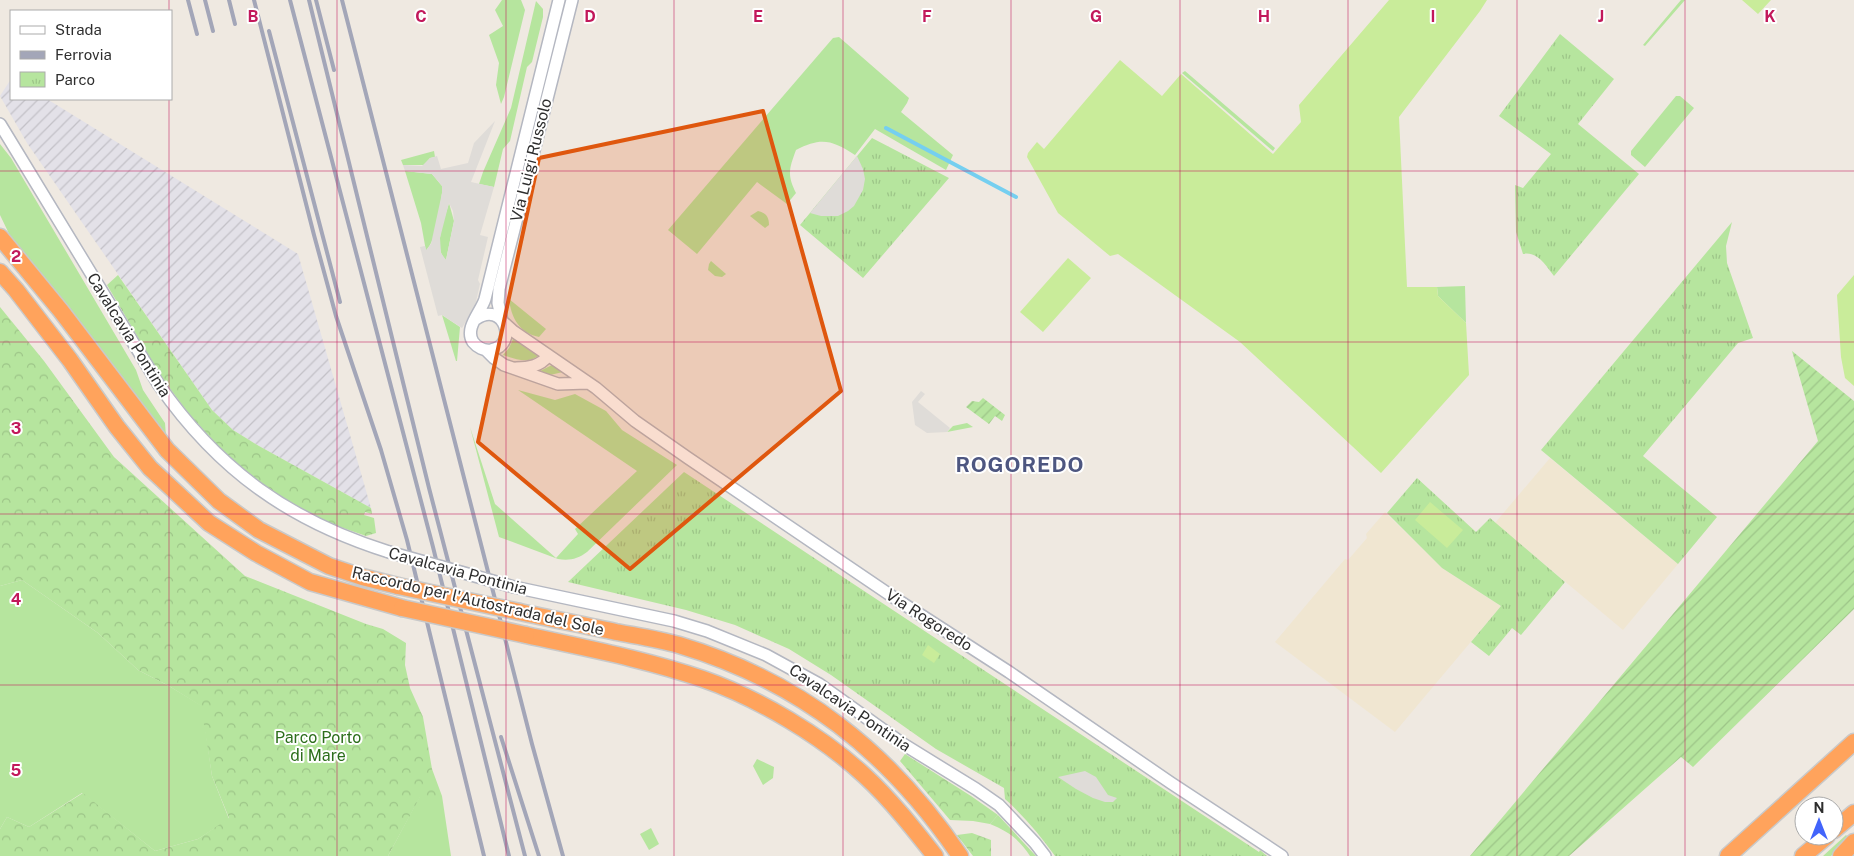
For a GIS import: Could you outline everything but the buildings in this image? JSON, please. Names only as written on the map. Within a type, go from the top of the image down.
[{"type":"highway","name":"Raccordo per l'Autostrada del Sole","points":[[2,238],[62,311],[167,450],[218,500],[259,530],[329,566],[362,577],[676,645],[705,654],[763,678],[794,695],[853,735],[896,775],[917,798],[957,852]]},
{"type":"highway","name":"Raccordo per l'Autostrada del Sole","points":[[0,272],[70,360],[117,427],[150,468],[209,523],[256,554],[310,582],[402,608],[669,668],[705,679],[742,695],[810,733],[841,755],[887,798],[935,856]]},
{"type":"highway","points":[[1728,856],[1854,742]]},
{"type":"highway","points":[[1844,822],[1854,813]]},
{"type":"highway","points":[[1841,856],[1854,842]]},
{"type":"highway","points":[[1803,856],[1814,846]]},
{"type":"street","name":"Via Luigi Russolo","points":[[476,319],[485,299],[559,0]]},
{"type":"street","name":"Via Luigi Russolo","points":[[503,322],[498,303],[499,290],[572,0]]},
{"type":"street","name":"Cavalcavia Pontinia","points":[[0,124],[159,385],[179,413],[214,452],[250,482],[298,514],[343,536],[389,552],[514,587],[674,621],[707,631],[766,655],[819,684],[903,744],[999,805],[1045,856]]},
{"type":"street","points":[[486,350],[502,343],[506,332],[503,322],[493,314],[487,314],[476,319],[470,329],[470,335],[476,345],[511,368],[558,384],[587,383]]},
{"type":"street","name":"Via Rogoredo","points":[[503,322],[587,383],[635,421],[688,458],[1279,855]]},
{"type":"street","points":[[511,368],[534,366],[545,360],[548,356]]},
{"type":"highlighted area","points":[[763,111],[841,391],[630,569],[478,442],[539,158]]},
{"type":"shaded area","points":[[10,81],[10,100],[49,100],[298,254],[371,508],[233,430],[212,410],[27,143],[0,96]]},
{"type":"shaded area","points":[[495,121],[471,182],[494,187],[480,235],[488,237],[478,280],[480,284],[475,306],[462,328],[442,315],[438,316],[420,247],[425,246],[426,250],[431,244],[442,186],[432,174],[405,171],[403,165],[422,166],[430,158],[437,156],[441,169],[468,163],[474,143]],"holes":[[[449,203],[453,211],[454,221],[446,260],[441,253],[440,238]]]},
{"type":"shaded area","points":[[857,156],[865,179],[863,190],[854,206],[838,216],[821,216],[810,213]]},
{"type":"shaded area","points":[[921,391],[925,394],[918,402],[950,428],[947,432],[927,433],[915,425],[912,402]]},
{"type":"shaded area","points":[[1550,458],[1678,564],[1623,630],[1495,523]]},
{"type":"shaded area","points":[[1385,512],[1442,568],[1501,606],[1395,732],[1275,642],[1345,559],[1348,560],[1367,538],[1366,534]]},
{"type":"shaded area","points":[[1085,771],[1096,777],[1108,795],[1117,798],[1113,802],[1105,802],[1093,798],[1058,777]]},
{"type":"green space","points":[[502,0],[521,0],[525,10],[501,104],[496,85],[499,63],[489,35],[503,26],[495,10]]},
{"type":"green space","points":[[1389,0],[1487,0],[1399,117],[1407,287],[1437,287],[1438,296],[1466,323],[1469,375],[1381,473],[1240,342],[1118,254],[1110,256],[1058,213],[1027,157],[1037,142],[1044,149],[1120,60],[1162,96],[1181,74],[1273,154],[1301,122],[1299,105]]},
{"type":"green space","points":[[1681,0],[1685,0],[1645,46],[1643,45]]},
{"type":"green space","points":[[1742,0],[1771,0],[1758,14]]},
{"type":"green space","points":[[536,1],[543,9],[543,17],[532,62],[527,67],[510,141],[503,149],[494,187],[479,184],[511,108]]},
{"type":"green space","points":[[1560,34],[1614,79],[1578,124],[1639,174],[1554,276],[1537,257],[1523,254],[1516,232],[1515,185],[1523,188],[1551,154],[1499,116]]},
{"type":"green space","points":[[839,37],[909,98],[901,112],[953,155],[946,170],[875,129],[855,155],[833,143],[813,143],[796,150],[790,176],[796,193],[787,204],[757,182],[697,254],[668,230],[833,38]]},
{"type":"green space","points":[[1185,71],[1275,148],[1273,151],[1182,73]]},
{"type":"green space","points":[[1676,96],[1680,96],[1694,108],[1645,167],[1631,155],[1631,151]]},
{"type":"green space","points":[[872,138],[949,178],[863,278],[800,225]]},
{"type":"green space","points":[[0,144],[11,158],[136,370],[143,390],[165,423],[166,436],[12,240],[0,215]]},
{"type":"green space","points":[[434,151],[435,157],[430,158],[424,165],[403,165],[401,160]]},
{"type":"green space","points":[[405,171],[432,174],[442,186],[436,231],[426,251],[421,223]]},
{"type":"green space","points":[[449,203],[454,221],[446,260],[442,255],[440,241]]},
{"type":"green space","points":[[758,211],[765,214],[768,218],[769,225],[765,228],[750,216]]},
{"type":"green space","points":[[1732,222],[1726,246],[1727,263],[1753,338],[1738,343],[1643,456],[1717,517],[1678,564],[1541,450]]},
{"type":"green space","points":[[1068,258],[1091,278],[1043,332],[1020,312]]},
{"type":"green space","points":[[711,261],[726,274],[722,277],[715,276],[708,270]]},
{"type":"green space","points":[[118,275],[212,410],[233,430],[371,508],[372,514],[365,512],[364,515],[374,518],[376,533],[366,536],[326,522],[276,495],[227,456],[189,414],[162,378],[107,285]]},
{"type":"green space","points":[[1854,275],[1854,386],[1845,378],[1841,357],[1837,295]]},
{"type":"green space","points":[[1465,286],[1466,323],[1438,296],[1437,287]]},
{"type":"green space","points":[[509,299],[546,329],[539,337],[526,332],[517,323]]},
{"type":"green space","name":"Parco Porto di Mare","points":[[0,307],[44,361],[114,457],[245,576],[383,629],[406,643],[405,665],[410,688],[423,717],[432,769],[442,796],[420,797],[388,856],[0,856],[0,829],[7,817],[29,827],[83,793],[155,851],[198,839],[229,818],[212,776],[201,706],[138,670],[98,633],[22,580],[0,586]]},
{"type":"green space","points":[[442,315],[460,327],[457,361],[456,361]]},
{"type":"green space","points":[[513,339],[538,356],[526,360],[503,355]]},
{"type":"green space","points":[[1792,351],[1854,401],[1854,609],[1693,767],[1681,757],[1569,856],[1470,856],[1818,441]]},
{"type":"green space","points":[[552,365],[563,372],[550,375],[538,372]]},
{"type":"green space","points":[[518,390],[555,400],[575,394],[606,411],[622,430],[677,465],[587,552],[577,558],[570,560],[558,559],[499,537],[470,427],[495,504],[556,558],[578,534],[575,529],[637,471]]},
{"type":"green space","points":[[983,398],[1005,415],[1002,421],[995,416],[989,424],[966,407],[972,401],[979,402]]},
{"type":"green space","points":[[967,423],[973,427],[947,432],[953,426]]},
{"type":"green space","points":[[684,472],[1267,856],[1055,856],[1032,826],[1005,799],[1004,788],[936,749],[831,675],[789,649],[735,625],[686,610],[568,582]]},
{"type":"green space","points":[[1417,478],[1476,532],[1490,518],[1565,582],[1521,635],[1512,628],[1489,656],[1471,642],[1501,606],[1442,568],[1387,513]]},
{"type":"green space","points":[[1430,502],[1463,530],[1447,548],[1415,520]]},
{"type":"green space","points":[[22,580],[98,633],[138,670],[202,706],[212,776],[229,819],[198,839],[155,851],[82,793],[29,827],[7,817],[0,829],[0,586]]},
{"type":"green space","points":[[928,645],[940,654],[934,663],[922,655]]},
{"type":"green space","points":[[905,754],[998,815],[990,824],[950,820],[900,761]]},
{"type":"green space","points":[[757,759],[774,767],[773,778],[763,785],[753,766]]},
{"type":"green space","points":[[420,796],[442,796],[451,856],[388,856]]},
{"type":"green space","points":[[998,815],[1036,856],[1030,856],[1013,837],[990,824]]},
{"type":"green space","points":[[651,828],[659,844],[649,850],[640,834]]},
{"type":"green space","points":[[972,833],[991,840],[991,856],[973,856],[957,835]]},
{"type":"green space","points":[[1834,846],[1840,846],[1831,856],[1823,856]]},
{"type":"waterway","points":[[886,128],[1016,197]]},
{"type":"railway","points":[[188,0],[197,34]]},
{"type":"railway","points":[[205,0],[213,31]]},
{"type":"railway","points":[[229,0],[235,24]]},
{"type":"railway","points":[[254,0],[336,316],[381,450],[407,540],[484,856]]},
{"type":"railway","points":[[290,0],[433,547],[509,856]]},
{"type":"railway","points":[[309,0],[429,488],[525,856]]},
{"type":"railway","points":[[316,0],[334,70]]},
{"type":"railway","points":[[342,0],[532,744],[563,856]]},
{"type":"railway","points":[[269,31],[340,302]]},
{"type":"railway","points":[[501,737],[539,856]]},
{"type":"district","name":"ROGOREDO","points":[[1020,464]]}]
